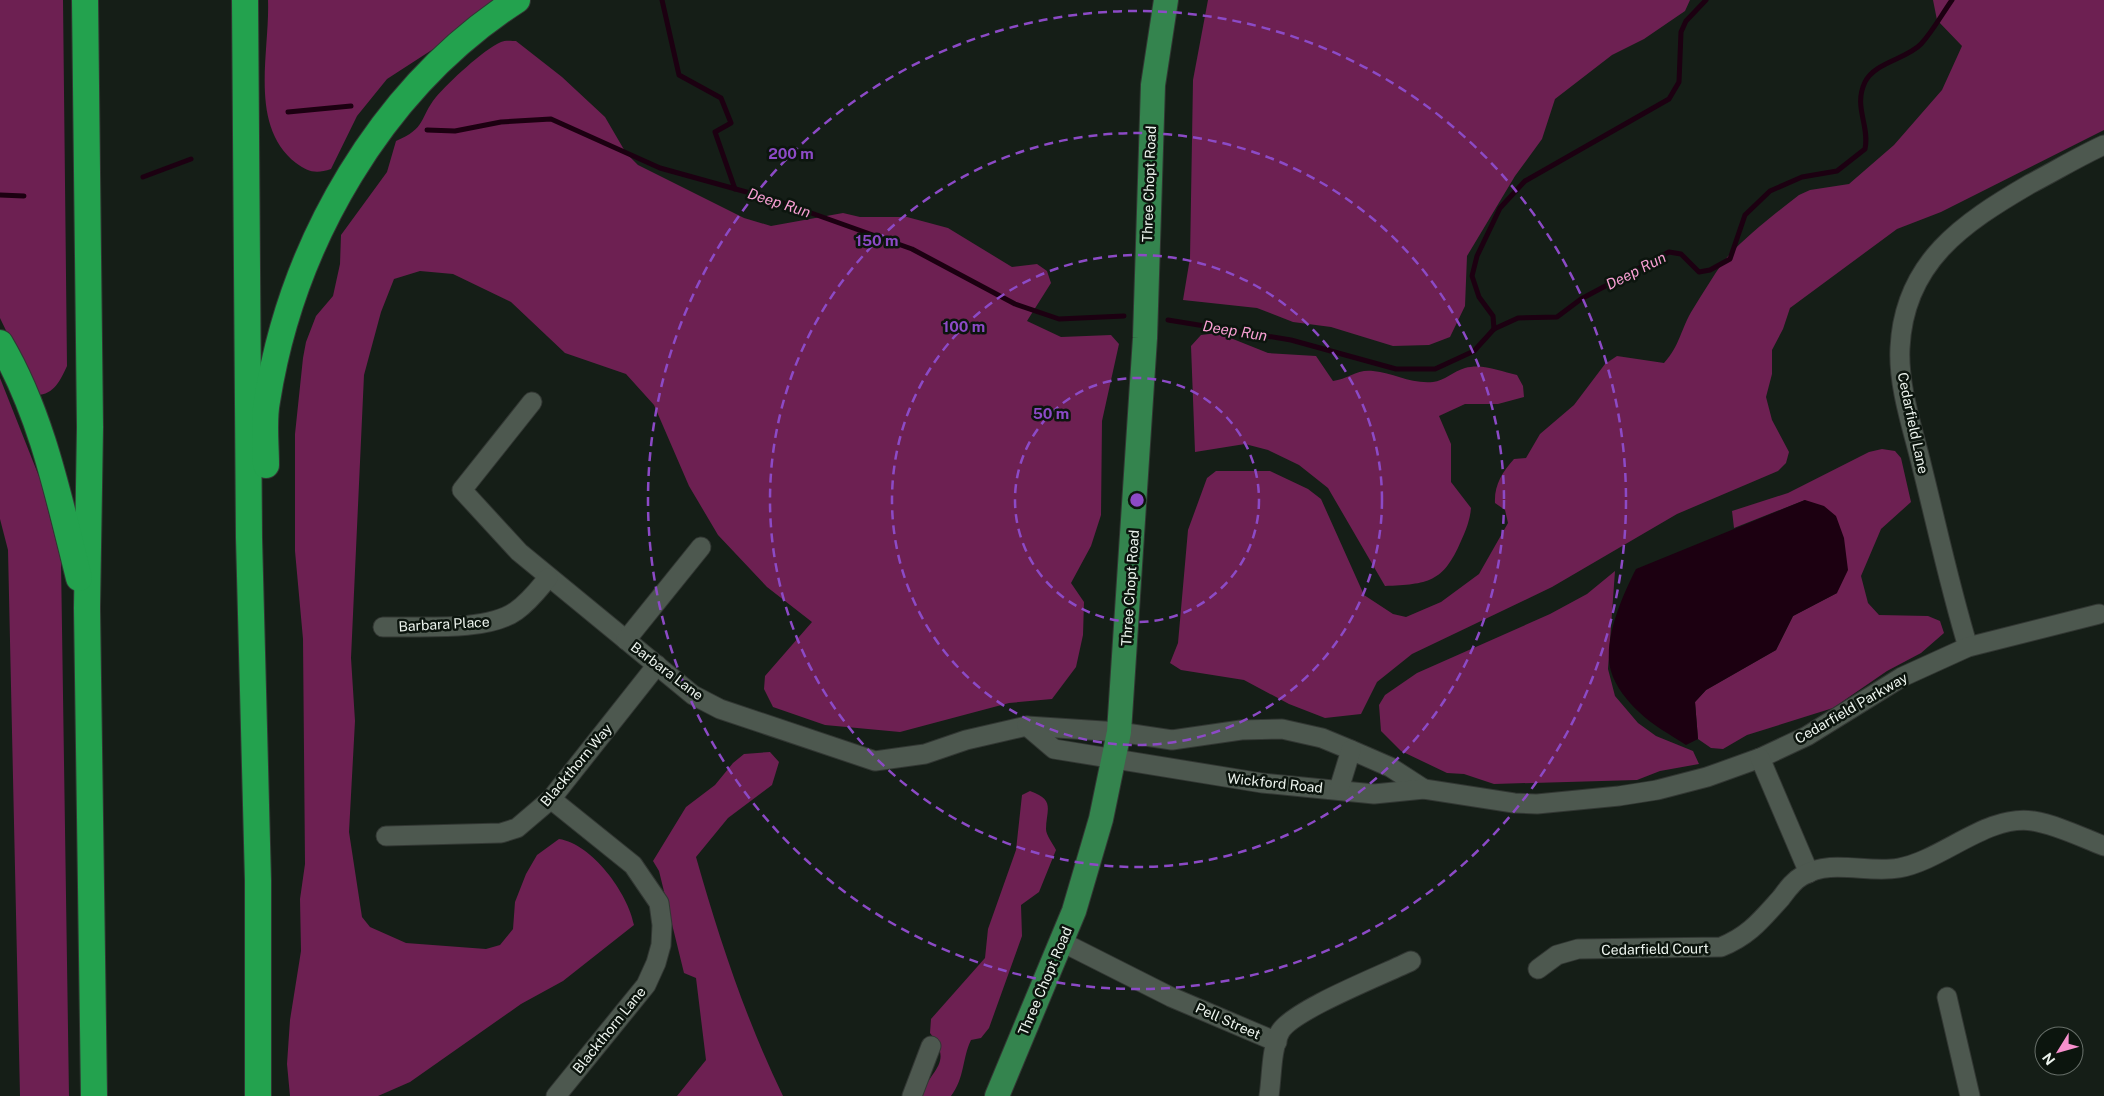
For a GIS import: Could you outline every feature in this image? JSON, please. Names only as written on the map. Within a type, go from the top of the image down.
[{"type":"highway","points":[[85,0],[90,427],[87,608],[94,1096]]},
{"type":"highway","points":[[245,0],[248,538],[258,881],[258,1096]]},
{"type":"highway","points":[[248,538],[265,491],[266,402],[282,334],[304,266],[322,225],[371,142],[407,97],[464,41],[517,0]]},
{"type":"highway","points":[[0,343],[17,372],[46,450],[87,608]]},
{"type":"main road","name":"Three Chopt Road","points":[[997,1096],[1062,942],[1087,871],[1115,758],[1119,732],[1144,357],[1153,85],[1166,0]]},
{"type":"street","name":"Cedarfield Lane","points":[[1968,647],[1957,610],[1903,387],[1900,348],[1909,303],[1918,282],[1933,256],[1964,226],[1994,205],[2082,155],[2104,145]]},
{"type":"street","name":"Barbara Lane","points":[[532,402],[462,490],[519,552],[548,578],[693,695],[720,709],[875,761],[925,754],[966,740],[1027,726],[1119,732]]},
{"type":"street","points":[[626,640],[702,547]]},
{"type":"street","name":"Barbara Place","points":[[383,627],[482,624],[501,620],[516,612],[531,599],[548,578]]},
{"type":"street","name":"Cedarfield Parkway","points":[[1339,789],[1389,794],[1424,789],[1514,803],[1601,798],[1657,790],[1722,773],[1760,758],[1823,727],[1902,678],[1968,647],[2099,614]]},
{"type":"street","name":"Blackthorn Way","points":[[386,836],[501,833],[518,828],[551,799],[657,665]]},
{"type":"street","points":[[1027,726],[1054,749],[1115,758]]},
{"type":"street","points":[[1119,732],[1172,740],[1241,730],[1282,729],[1322,738],[1351,750]]},
{"type":"street","name":"Cedarfield Parkway","points":[[1351,750],[1390,767],[1424,789]]},
{"type":"street","name":"Wickford Road","points":[[1115,758],[1262,783],[1339,789],[1351,750]]},
{"type":"street","points":[[1760,758],[1809,873]]},
{"type":"street","name":"Blackthorn Lane","points":[[551,799],[633,865],[659,903],[662,925],[659,954],[646,985],[556,1096]]},
{"type":"street","name":"Cedarfield Court","points":[[1538,969],[1556,955],[1578,949],[1720,947],[1740,940],[1758,925],[1795,881],[1809,873],[1830,868],[1896,869],[1916,865],[1992,827],[2008,822],[2031,821],[2049,825],[2104,846]]},
{"type":"street","name":"Pell Street","points":[[1062,942],[1171,997],[1277,1042],[1285,1024],[1290,1020],[1411,962]]},
{"type":"street","points":[[1947,997],[1970,1096]]},
{"type":"street","points":[[1269,1096],[1277,1042]]},
{"type":"street","points":[[912,1096],[931,1046]]},
{"type":"shaded area","points":[[0,0],[63,0],[67,366],[52,389],[37,395],[0,318]]},
{"type":"shaded area","points":[[268,0],[509,0],[387,79],[357,116],[331,169],[316,172],[296,163],[281,147],[272,129],[267,109],[265,87]]},
{"type":"shaded area","points":[[1208,0],[1690,0],[1685,11],[1644,39],[1612,55],[1555,99],[1542,139],[1515,176],[1467,256],[1465,306],[1450,337],[1429,345],[1393,346],[1331,327],[1293,322],[1257,308],[1183,300],[1190,258],[1193,80]]},
{"type":"shaded area","points":[[1933,0],[2104,0],[2104,130],[1941,212],[1897,229],[1790,308],[1783,329],[1772,350],[1772,374],[1766,397],[1772,420],[1789,452],[1786,463],[1778,471],[1677,514],[1552,587],[1412,654],[1377,682],[1361,714],[1325,718],[1289,704],[1244,680],[1181,670],[1170,663],[1178,643],[1188,530],[1207,478],[1216,471],[1270,471],[1308,489],[1321,499],[1364,595],[1393,614],[1406,617],[1441,602],[1479,574],[1508,523],[1505,510],[1495,503],[1495,497],[1500,480],[1514,459],[1526,458],[1540,434],[1574,405],[1605,364],[1617,356],[1664,363],[1674,350],[1689,316],[1712,279],[1724,261],[1740,244],[1799,195],[1810,190],[1849,184],[1894,145],[1942,90],[1962,46],[1937,20]]},
{"type":"shaded area","points":[[516,41],[562,77],[605,117],[626,153],[638,165],[744,218],[771,226],[843,213],[860,217],[907,217],[948,228],[1012,267],[1037,264],[1047,271],[1051,283],[1027,321],[1061,337],[1111,335],[1119,344],[1102,421],[1101,515],[1091,546],[1071,583],[1084,602],[1083,635],[1076,667],[1052,699],[1009,703],[900,732],[825,725],[773,707],[764,689],[765,676],[812,622],[767,587],[718,535],[689,486],[654,405],[626,374],[565,353],[511,302],[453,274],[420,271],[394,279],[381,312],[364,375],[351,658],[355,721],[349,832],[362,917],[370,927],[406,943],[486,949],[500,945],[513,929],[515,902],[526,874],[537,855],[559,839],[584,850],[607,872],[624,899],[634,925],[563,981],[521,1004],[410,1082],[378,1096],[290,1096],[287,1064],[290,1020],[301,951],[300,899],[305,864],[303,639],[295,551],[295,434],[306,342],[316,316],[333,296],[340,264],[341,235],[387,172],[396,141],[413,132],[418,127],[436,97],[476,59],[501,42]]},
{"type":"shaded area","points":[[1218,333],[1268,353],[1316,356],[1333,381],[1367,371],[1381,372],[1409,380],[1433,382],[1465,368],[1478,366],[1517,375],[1523,386],[1524,397],[1498,404],[1465,404],[1439,416],[1451,444],[1451,482],[1471,508],[1468,525],[1461,541],[1448,565],[1440,573],[1423,582],[1385,586],[1328,488],[1299,465],[1268,450],[1245,444],[1195,452],[1191,346],[1201,335]]},
{"type":"shaded area","points":[[0,378],[40,479],[61,561],[69,1096],[20,1096],[8,550],[0,519]]},
{"type":"shaded area","points":[[1882,449],[1895,451],[1901,458],[1911,502],[1881,529],[1861,576],[1868,603],[1879,615],[1928,616],[1940,621],[1944,633],[1921,653],[1887,671],[1833,708],[1747,735],[1723,749],[1711,748],[1698,739],[1695,702],[1706,690],[1776,650],[1793,616],[1837,593],[1805,500],[1734,528],[1732,511],[1788,493],[1869,452]]},
{"type":"shaded area","points":[[1805,500],[1824,506],[1836,516],[1844,538],[1848,570],[1837,593],[1793,616],[1776,650],[1706,690],[1695,702],[1698,739],[1686,745],[1644,717],[1626,699],[1611,671],[1609,646],[1615,618],[1631,579],[1636,569]]},
{"type":"shaded area","points":[[1615,571],[1608,669],[1615,696],[1638,723],[1656,736],[1693,751],[1699,764],[1660,771],[1637,780],[1494,784],[1464,774],[1447,773],[1401,751],[1381,731],[1379,705],[1385,695],[1417,673],[1550,614],[1587,594]]},
{"type":"shaded area","points":[[770,752],[779,762],[772,785],[728,818],[696,857],[734,978],[757,1038],[783,1096],[677,1096],[706,1060],[696,978],[684,973],[659,871],[653,861],[686,807],[715,785],[733,763],[744,754]]},
{"type":"shaded area","points":[[1030,791],[1043,798],[1048,806],[1046,831],[1056,850],[1039,892],[1021,905],[1022,936],[989,1028],[981,1038],[971,1040],[956,1089],[951,1096],[921,1096],[940,1059],[937,1043],[930,1033],[931,1019],[985,958],[988,929],[1016,850],[1022,795]]},
{"type":"waterway","points":[[662,0],[679,75],[721,98],[731,123],[715,132],[735,189]]},
{"type":"waterway","name":"Deep Run","points":[[1494,329],[1493,316],[1479,297],[1472,276],[1477,256],[1500,208],[1525,181],[1669,99],[1679,82],[1681,32],[1686,21],[1706,0]]},
{"type":"waterway","name":"Deep Run","points":[[1168,320],[1291,340],[1396,369],[1435,369],[1474,351],[1494,329],[1518,318],[1557,317],[1581,299],[1669,252],[1681,254],[1699,272],[1710,270],[1730,259],[1745,215],[1770,191],[1802,177],[1837,171],[1865,149],[1866,140],[1861,108],[1862,91],[1865,82],[1870,75],[1883,65],[1908,53],[1921,44],[1952,0]]},
{"type":"waterway","name":"Deep Run","points":[[288,112],[351,106]]},
{"type":"waterway","name":"Deep Run","points":[[427,130],[455,131],[501,122],[551,119],[660,168],[772,199],[912,249],[1015,304],[1059,319],[1124,316]]},
{"type":"waterway","name":"Deep Run","points":[[143,177],[191,159]]},
{"type":"waterway","name":"Deep Run","points":[[0,195],[24,196]]}]
